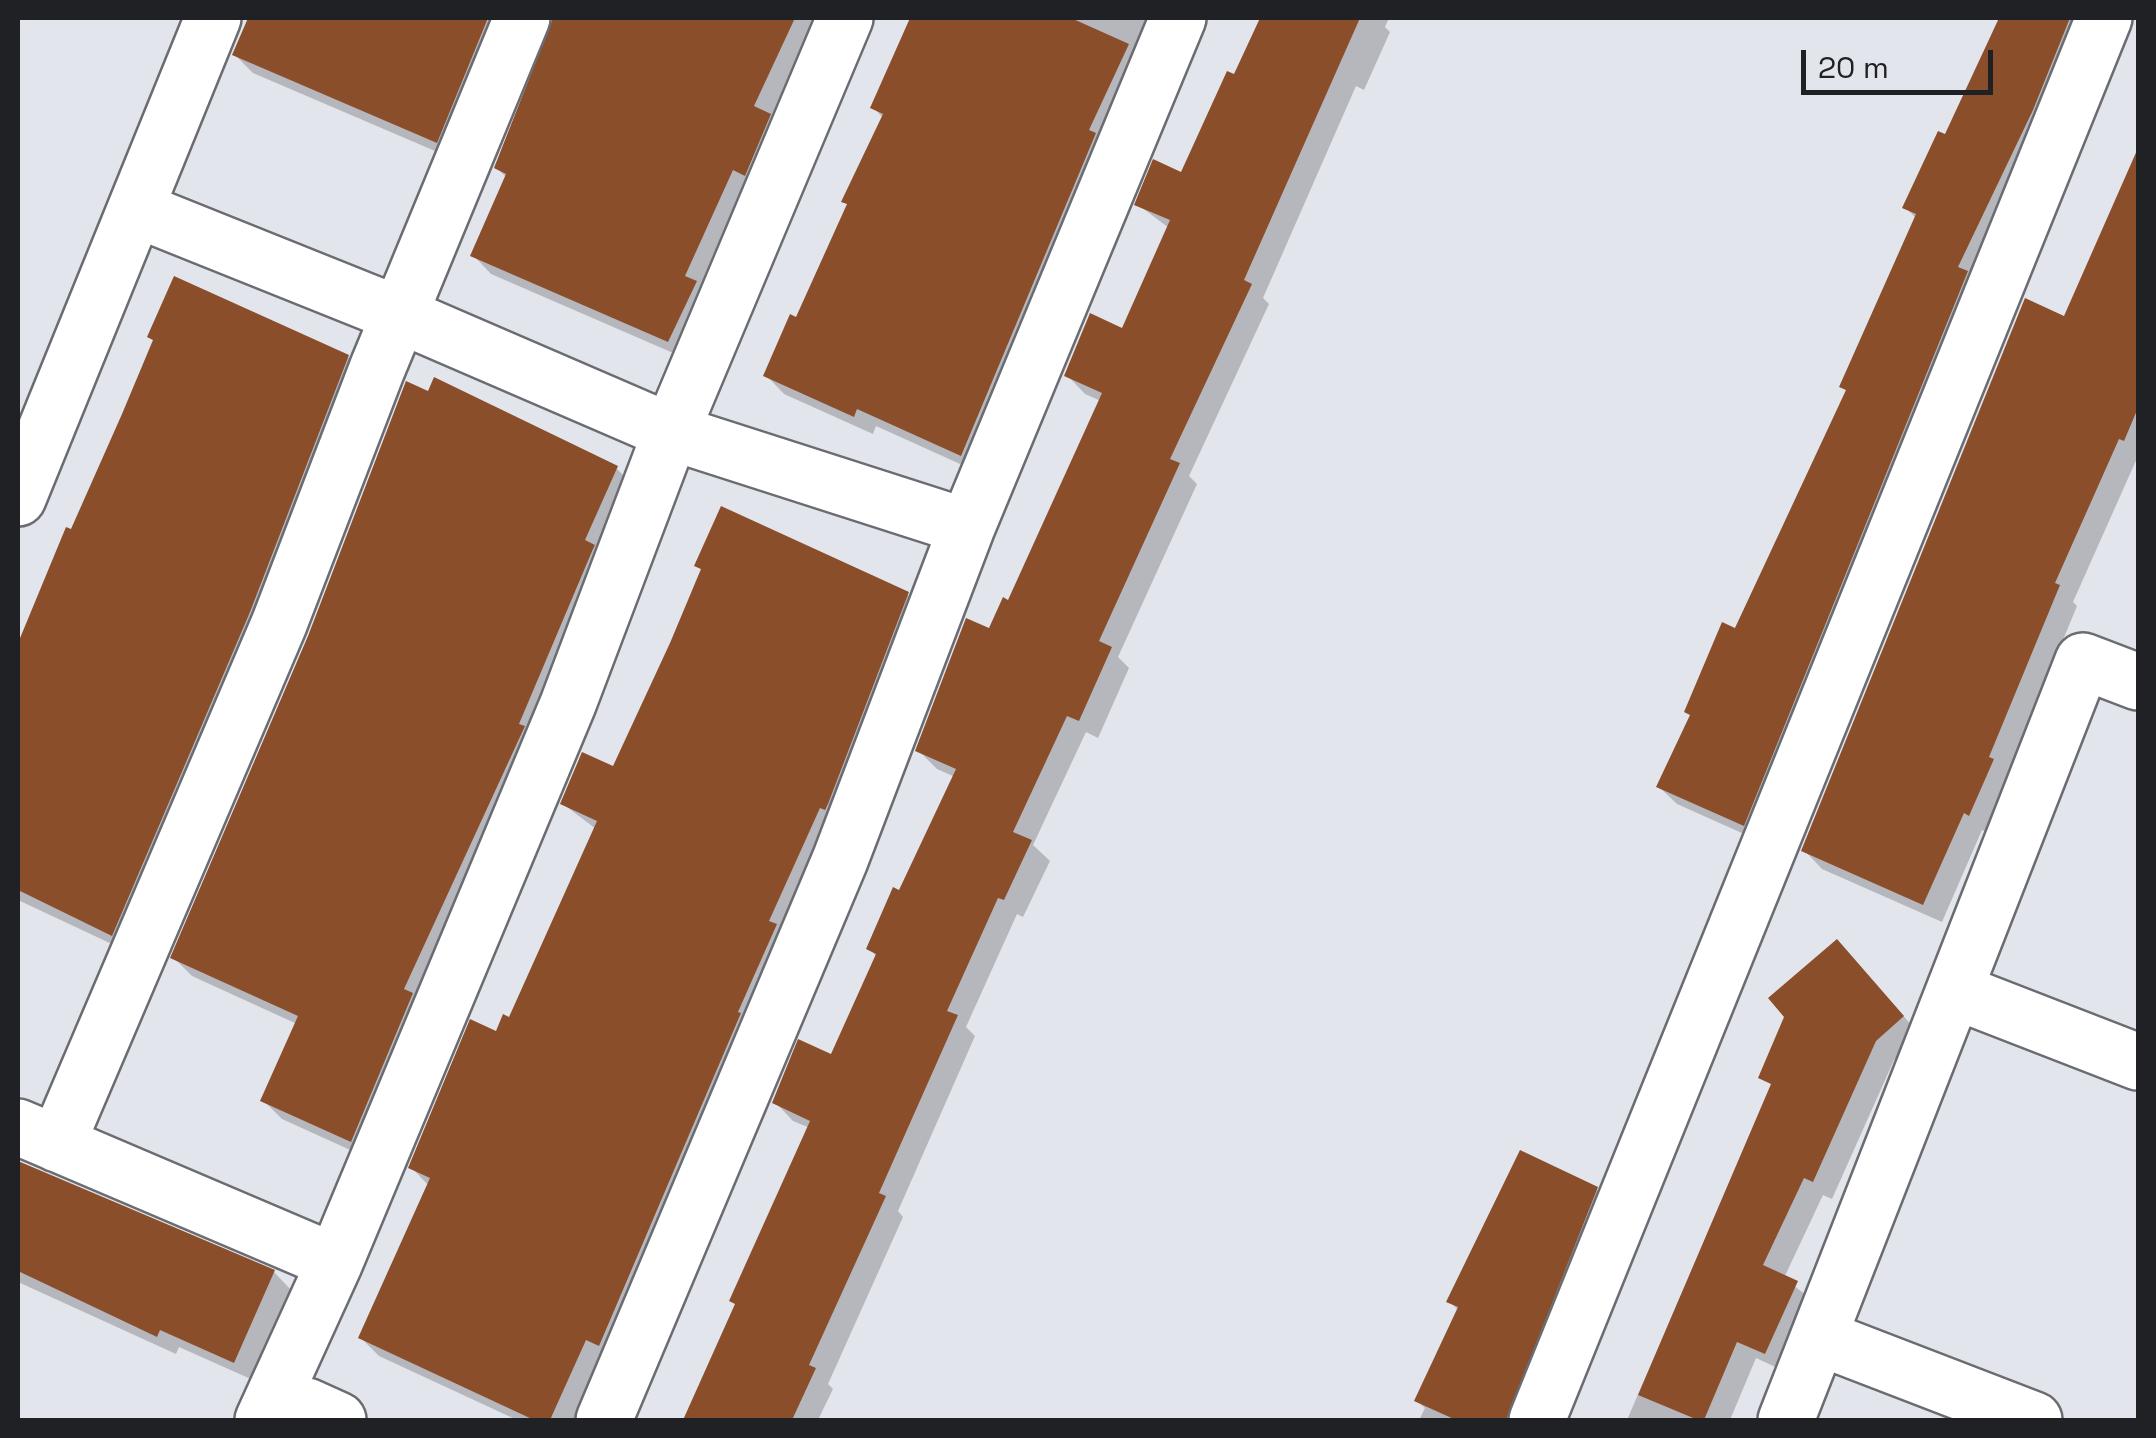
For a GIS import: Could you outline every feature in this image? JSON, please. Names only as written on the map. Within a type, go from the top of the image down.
[{"type":"street","points":[[18,498],[213,18]]},
{"type":"street","points":[[335,1262],[37,1135],[279,624],[522,18]]},
{"type":"street","points":[[303,1416],[335,1262],[568,704],[672,432],[845,18]]},
{"type":"street","points":[[604,1420],[840,860],[966,527],[1178,18]]},
{"type":"street","points":[[1537,1420],[2104,18]]},
{"type":"street","points":[[138,210],[400,315],[672,432],[966,527]]},
{"type":"street","points":[[1786,1420],[1822,1338],[2083,660],[2138,682]]},
{"type":"street","points":[[1955,990],[2138,1062]]},
{"type":"street","points":[[1822,1338],[2034,1420]]},
{"type":"building","points":[[248,18],[488,18],[437,143],[232,55]]},
{"type":"building","points":[[553,18],[795,18],[754,106],[771,114],[745,176],[733,170],[685,276],[697,281],[668,342],[470,256],[506,174],[494,168]]},
{"type":"building","points":[[910,18],[1071,18],[1129,44],[1089,130],[1096,133],[961,456],[857,409],[854,417],[763,376],[790,314],[796,317],[847,204],[841,202],[883,114],[870,108]]},
{"type":"building","points":[[1260,18],[1360,18],[1244,280],[1252,284],[1170,459],[1180,463],[1099,641],[1112,647],[1079,721],[1067,716],[1013,832],[1032,840],[1004,900],[998,898],[947,1011],[958,1015],[879,1193],[886,1196],[809,1365],[816,1368],[792,1420],[683,1420],[735,1304],[729,1301],[810,1121],[772,1103],[798,1039],[831,1054],[876,954],[866,949],[893,887],[899,890],[956,769],[915,751],[966,618],[989,628],[1003,597],[1008,600],[1102,393],[1064,376],[1090,313],[1122,328],[1170,220],[1134,205],[1153,159],[1181,172],[1227,71],[1234,74]]},
{"type":"building","points":[[1999,18],[2070,18],[2033,110],[1958,267],[1968,271],[1744,826],[1656,787],[1690,715],[1684,712],[1722,622],[1735,628],[1846,390],[1839,387],[1916,214],[1902,208],[1938,131],[1945,134]]},
{"type":"building","points":[[2138,148],[2138,408],[2124,441],[2119,439],[2055,583],[2060,585],[1989,757],[1994,759],[1969,816],[1964,813],[1923,905],[1801,851],[2025,298],[2064,316]]},
{"type":"building","points":[[174,276],[349,355],[250,612],[112,936],[18,890],[18,643],[66,527],[71,529],[122,414],[153,340],[147,337]]},
{"type":"building","points":[[434,377],[618,466],[585,540],[595,545],[519,724],[525,726],[404,989],[413,993],[351,1142],[260,1101],[298,1016],[170,958],[308,636],[406,381],[428,391]]},
{"type":"building","points":[[721,506],[909,592],[828,804],[825,810],[820,808],[769,921],[777,924],[599,1346],[586,1340],[550,1420],[534,1420],[358,1338],[430,1178],[408,1168],[470,1019],[496,1031],[503,1014],[509,1017],[597,821],[560,804],[582,752],[613,766],[701,569],[694,566]]},
{"type":"building","points":[[1837,939],[1904,1016],[1876,1041],[1813,1182],[1804,1178],[1763,1265],[1798,1281],[1765,1354],[1737,1342],[1704,1420],[1698,1420],[1638,1395],[1771,1084],[1758,1078],[1784,1017],[1768,998]]},
{"type":"building","points":[[1520,1150],[1598,1187],[1506,1420],[1456,1420],[1414,1401],[1458,1307],[1446,1302]]},
{"type":"building","points":[[18,1161],[275,1270],[234,1363],[160,1330],[157,1337],[18,1271]]}]
